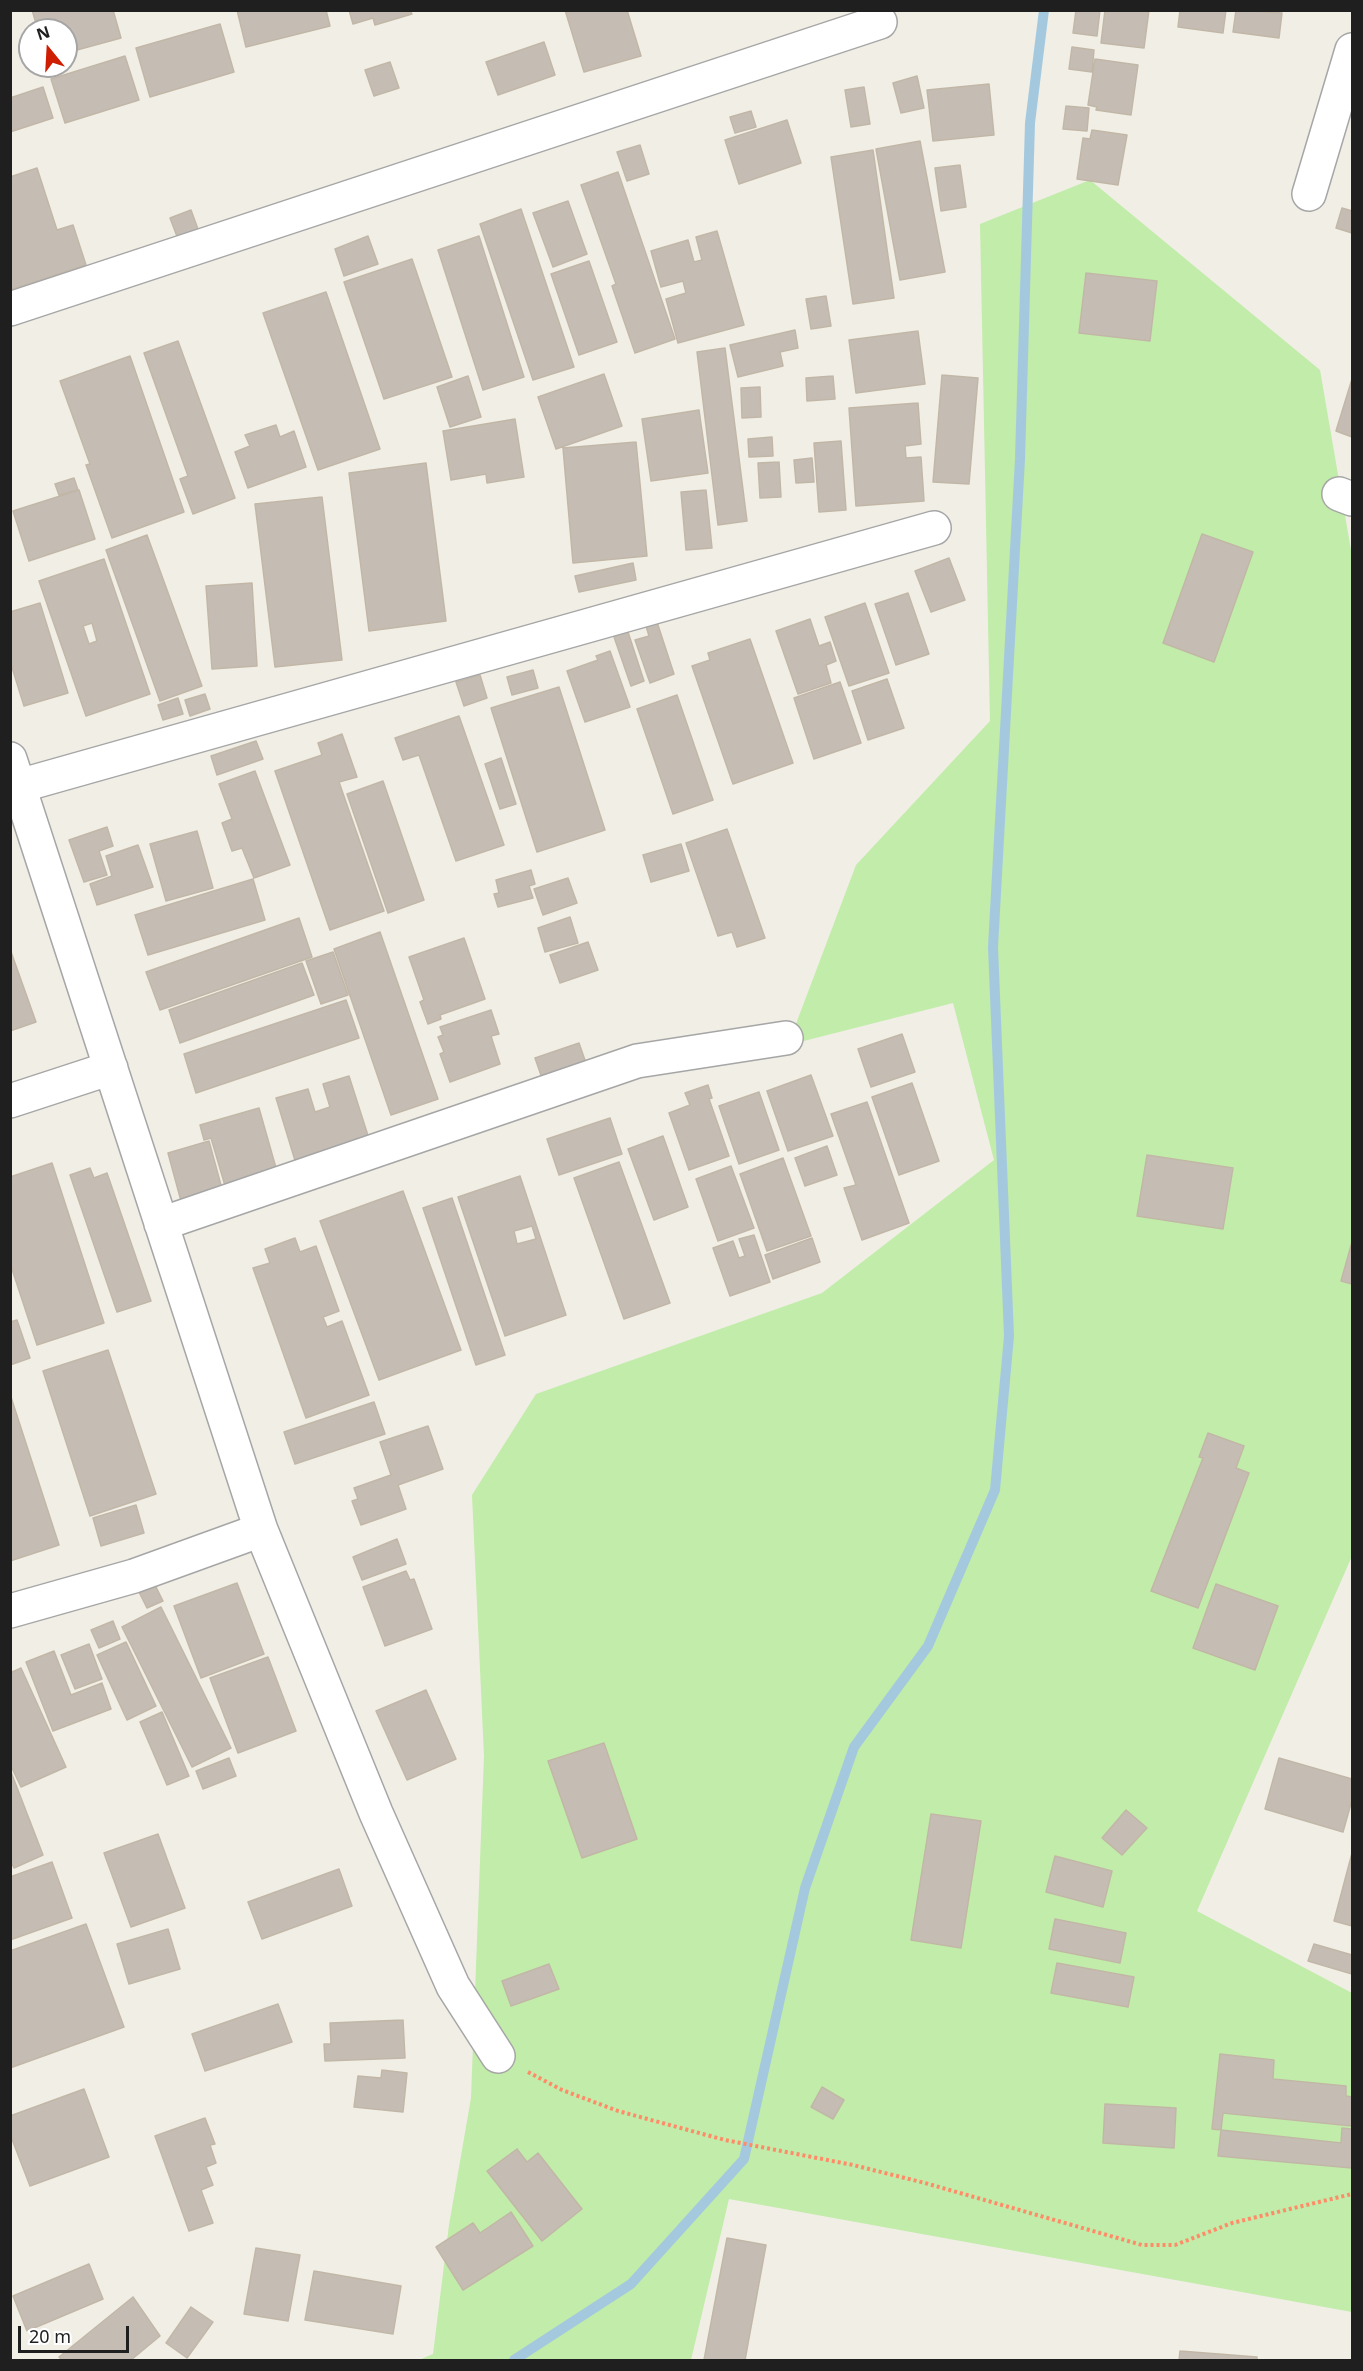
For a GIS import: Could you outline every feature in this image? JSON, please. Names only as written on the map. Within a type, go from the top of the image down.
[{"type":"street","points":[[10,309],[880,22]]},
{"type":"street","points":[[1309,194],[1353,50]]},
{"type":"street","points":[[498,2056],[453,1986],[376,1813],[261,1530],[15,772],[934,528]]},
{"type":"street","points":[[162,1224],[638,1061],[786,1038]]},
{"type":"street","points":[[10,1101],[111,1068]]},
{"type":"street","points":[[10,1611],[134,1576],[261,1530]]},
{"type":"path","points":[[498,2056],[562,2090],[609,2108],[725,2140],[853,2165],[915,2180],[1142,2245],[1175,2245],[1232,2223],[1353,2194]]},
{"type":"green space","points":[[1090,180],[1320,370],[1352,556],[1352,1556],[1197,1911],[1352,1993],[1352,2312],[729,2199],[691,2360],[419,2360],[433,2354],[449,2225],[471,2098],[484,1756],[472,1495],[536,1394],[822,1293],[994,1160],[953,1003],[788,1045],[856,865],[990,721],[980,224]]},
{"type":"building","points":[[32,10],[113,10],[121,38],[78,50],[78,18],[34,18]]},
{"type":"building","points":[[237,10],[326,10],[330,26],[246,47]]},
{"type":"building","points":[[349,10],[410,10],[412,14],[375,25],[373,18],[353,24]]},
{"type":"building","points":[[565,10],[627,10],[641,56],[584,72]]},
{"type":"building","points":[[1076,10],[1100,10],[1097,36],[1073,33]]},
{"type":"building","points":[[1105,10],[1149,10],[1144,48],[1101,43]]},
{"type":"building","points":[[1180,10],[1226,10],[1223,33],[1178,27]]},
{"type":"building","points":[[1236,10],[1282,13],[1279,38],[1233,32]]},
{"type":"building","points":[[220,24],[234,72],[150,97],[136,48]]},
{"type":"building","points":[[544,42],[555,75],[498,95],[486,62]]},
{"type":"building","points":[[1072,47],[1094,50],[1092,72],[1069,69]]},
{"type":"building","points":[[125,56],[139,100],[65,123],[51,79],[78,78],[78,71]]},
{"type":"building","points":[[1095,59],[1138,65],[1131,115],[1096,110],[1097,107],[1088,105]]},
{"type":"building","points":[[390,62],[399,88],[374,96],[365,70]]},
{"type":"building","points":[[917,76],[924,108],[901,113],[893,83]]},
{"type":"building","points":[[989,84],[994,135],[933,141],[927,90]]},
{"type":"building","points":[[43,87],[53,118],[10,132],[10,98]]},
{"type":"building","points":[[864,87],[870,124],[851,127],[845,90]]},
{"type":"building","points":[[1066,106],[1089,108],[1087,131],[1063,129]]},
{"type":"building","points":[[751,111],[756,127],[735,133],[730,117]]},
{"type":"building","points":[[787,120],[801,163],[739,184],[725,140]]},
{"type":"building","points":[[1092,130],[1127,135],[1118,185],[1077,179],[1083,138],[1090,139]]},
{"type":"building","points":[[920,141],[945,272],[900,280],[876,149]]},
{"type":"building","points":[[640,145],[649,174],[627,181],[617,152]]},
{"type":"building","points":[[873,150],[894,298],[853,304],[831,157]]},
{"type":"building","points":[[960,165],[966,207],[941,211],[935,168]]},
{"type":"building","points":[[37,168],[57,230],[73,225],[86,265],[10,290],[10,177]]},
{"type":"building","points":[[618,172],[675,339],[635,353],[612,286],[616,284],[581,185]]},
{"type":"building","points":[[568,201],[587,254],[553,267],[533,213]]},
{"type":"building","points":[[1342,208],[1352,211],[1352,233],[1336,228]]},
{"type":"building","points":[[521,209],[574,367],[533,380],[480,224]]},
{"type":"building","points":[[191,210],[199,232],[178,239],[170,218]]},
{"type":"building","points":[[717,231],[744,325],[678,343],[666,299],[686,293],[683,281],[661,287],[651,251],[688,240],[694,262],[702,260],[696,237]]},
{"type":"building","points":[[368,236],[378,264],[344,276],[335,249]]},
{"type":"building","points":[[479,236],[524,377],[483,390],[438,250]]},
{"type":"building","points":[[412,259],[452,377],[384,399],[344,282]]},
{"type":"building","points":[[589,261],[617,342],[579,355],[551,274]]},
{"type":"building","points":[[1086,273],[1157,281],[1150,341],[1079,333]]},
{"type":"building","points":[[326,292],[380,449],[318,470],[263,313]]},
{"type":"building","points":[[826,296],[831,326],[811,329],[806,299]]},
{"type":"building","points":[[795,330],[798,348],[780,352],[783,366],[738,377],[730,345]]},
{"type":"building","points":[[918,331],[925,384],[856,393],[849,340]]},
{"type":"building","points":[[178,341],[235,498],[193,514],[180,479],[188,476],[144,353]]},
{"type":"building","points":[[725,348],[747,521],[718,525],[697,352]]},
{"type":"building","points":[[130,356],[184,512],[112,538],[86,465],[90,464],[60,381]]},
{"type":"building","points":[[604,374],[622,426],[556,449],[538,397]]},
{"type":"building","points":[[942,375],[978,378],[969,484],[933,482]]},
{"type":"building","points":[[468,376],[481,417],[450,427],[437,387]]},
{"type":"building","points":[[833,376],[835,399],[807,401],[806,378]]},
{"type":"building","points":[[1352,379],[1352,437],[1336,431]]},
{"type":"building","points":[[760,387],[761,417],[742,418],[741,388]]},
{"type":"building","points":[[918,403],[921,444],[905,446],[906,458],[921,457],[924,501],[856,506],[849,408]]},
{"type":"building","points":[[699,410],[708,473],[651,481],[642,419]]},
{"type":"building","points":[[515,419],[524,477],[487,483],[486,474],[451,480],[443,431]]},
{"type":"building","points":[[276,425],[280,437],[294,431],[306,467],[248,488],[235,452],[250,446],[245,435]]},
{"type":"building","points":[[772,437],[773,456],[749,457],[748,439]]},
{"type":"building","points":[[841,441],[846,510],[819,512],[814,443]]},
{"type":"building","points":[[636,442],[647,556],[573,563],[563,448]]},
{"type":"building","points":[[812,458],[814,482],[796,483],[794,460]]},
{"type":"building","points":[[779,462],[781,497],[760,498],[758,463]]},
{"type":"building","points":[[426,463],[446,621],[369,631],[349,473]]},
{"type":"building","points":[[74,478],[78,490],[59,495],[55,484]]},
{"type":"building","points":[[79,490],[95,539],[29,561],[13,511]]},
{"type":"building","points":[[706,490],[712,548],[686,550],[681,492]]},
{"type":"building","points":[[322,497],[342,660],[275,667],[255,504]]},
{"type":"building","points":[[1202,534],[1253,552],[1214,662],[1163,643]]},
{"type":"building","points":[[147,535],[202,686],[160,701],[106,550]]},
{"type":"building","points":[[949,558],[965,600],[931,612],[915,571]]},
{"type":"building","points":[[104,559],[150,694],[86,716],[39,581]],"holes":[[[92,623],[97,641],[89,644],[83,626]]]},
{"type":"building","points":[[633,563],[636,580],[579,592],[575,576]]},
{"type":"building","points":[[252,583],[257,666],[212,669],[206,586]]},
{"type":"building","points":[[908,593],[929,654],[896,665],[875,604]]},
{"type":"building","points":[[40,603],[68,693],[24,706],[10,661],[10,612]]},
{"type":"building","points":[[865,603],[889,673],[849,686],[825,617]]},
{"type":"building","points":[[810,619],[819,646],[830,642],[836,661],[826,665],[831,683],[798,694],[776,631]]},
{"type":"building","points":[[657,622],[674,674],[650,683],[635,640],[649,636],[646,626]]},
{"type":"building","points":[[627,629],[644,681],[631,686],[613,634]]},
{"type":"building","points":[[750,639],[793,763],[733,784],[692,666],[710,660],[708,653]]},
{"type":"building","points":[[610,651],[630,707],[585,722],[567,671],[598,660],[596,656]]},
{"type":"building","points":[[533,670],[538,688],[512,695],[507,677]]},
{"type":"building","points":[[480,675],[487,698],[464,706],[456,682]]},
{"type":"building","points":[[887,679],[904,728],[868,740],[852,691]]},
{"type":"building","points":[[840,682],[861,743],[814,759],[794,698]]},
{"type":"building","points":[[559,687],[605,830],[537,852],[491,708]]},
{"type":"building","points":[[205,694],[210,709],[190,716],[185,700]]},
{"type":"building","points":[[677,695],[713,800],[673,814],[637,709]]},
{"type":"building","points":[[178,698],[183,714],[163,720],[158,705]]},
{"type":"building","points":[[459,716],[504,845],[456,861],[419,755],[403,760],[395,738]]},
{"type":"building","points":[[342,734],[357,777],[339,782],[384,911],[330,930],[275,771],[322,755],[318,743]]},
{"type":"building","points":[[256,741],[263,759],[217,775],[211,756]]},
{"type":"building","points":[[501,758],[516,804],[500,809],[485,764]]},
{"type":"building","points":[[255,771],[290,865],[254,878],[242,848],[232,851],[222,823],[232,819],[219,784]]},
{"type":"building","points":[[383,781],[424,900],[388,913],[347,794]]},
{"type":"building","points":[[107,827],[113,846],[99,851],[107,875],[84,882],[69,840]]},
{"type":"building","points":[[727,829],[765,938],[737,947],[732,932],[718,936],[686,843]]},
{"type":"building","points":[[197,831],[213,888],[166,901],[150,844]]},
{"type":"building","points":[[681,844],[689,871],[651,882],[643,855]]},
{"type":"building","points":[[138,845],[153,887],[97,905],[90,884],[112,876],[106,856]]},
{"type":"building","points":[[531,870],[535,884],[529,886],[533,898],[498,907],[494,894],[499,893],[496,880]]},
{"type":"building","points":[[568,878],[577,903],[543,915],[534,889]]},
{"type":"building","points":[[253,879],[265,920],[148,955],[135,915]]},
{"type":"building","points":[[570,917],[578,943],[545,952],[538,928]]},
{"type":"building","points":[[299,918],[312,957],[160,1010],[146,972]]},
{"type":"building","points":[[380,932],[438,1099],[391,1115],[334,949]]},
{"type":"building","points":[[464,938],[485,999],[440,1015],[441,1019],[428,1024],[420,1002],[424,1000],[409,957]]},
{"type":"building","points":[[588,942],[598,970],[560,983],[550,955]]},
{"type":"building","points":[[10,949],[36,1022],[10,1031]]},
{"type":"building","points":[[333,952],[348,995],[321,1004],[306,961]]},
{"type":"building","points":[[302,963],[314,995],[180,1043],[169,1010]]},
{"type":"building","points":[[346,1000],[359,1038],[196,1093],[184,1054]]},
{"type":"building","points":[[491,1010],[499,1034],[491,1036],[500,1064],[450,1082],[440,1054],[444,1052],[438,1037],[443,1035],[440,1027]]},
{"type":"building","points":[[902,1034],[915,1072],[871,1087],[858,1049]]},
{"type":"building","points":[[579,1043],[587,1066],[543,1081],[535,1058]]},
{"type":"building","points":[[811,1075],[833,1136],[788,1151],[767,1091]]},
{"type":"building","points":[[349,1076],[371,1145],[297,1167],[276,1098],[308,1089],[315,1112],[330,1107],[323,1084]]},
{"type":"building","points":[[912,1083],[939,1161],[899,1175],[872,1097]]},
{"type":"building","points":[[708,1085],[712,1098],[709,1099],[729,1156],[689,1170],[669,1113],[690,1105],[685,1093]]},
{"type":"building","points":[[759,1092],[779,1150],[739,1164],[719,1106]]},
{"type":"building","points":[[867,1102],[909,1223],[862,1240],[844,1188],[856,1185],[831,1114]]},
{"type":"building","points":[[259,1108],[278,1175],[226,1189],[211,1138],[204,1140],[200,1125]]},
{"type":"building","points":[[610,1118],[622,1154],[559,1175],[547,1139]]},
{"type":"building","points":[[663,1136],[688,1207],[654,1220],[628,1149]]},
{"type":"building","points":[[209,1141],[225,1200],[184,1212],[168,1153]]},
{"type":"building","points":[[827,1146],[837,1175],[805,1186],[795,1158]]},
{"type":"building","points":[[1147,1155],[1233,1168],[1223,1229],[1137,1216]]},
{"type":"building","points":[[783,1158],[811,1236],[767,1251],[740,1174]]},
{"type":"building","points":[[619,1162],[670,1303],[624,1319],[574,1178]]},
{"type":"building","points":[[52,1163],[104,1323],[37,1345],[10,1263],[10,1177]]},
{"type":"building","points":[[731,1166],[754,1228],[718,1241],[696,1179]]},
{"type":"building","points":[[90,1168],[94,1178],[107,1173],[151,1301],[117,1312],[70,1175]]},
{"type":"building","points":[[520,1176],[566,1315],[505,1336],[458,1197]],"holes":[[[532,1226],[536,1239],[517,1244],[514,1231]]]},
{"type":"building","points":[[403,1191],[461,1350],[379,1380],[320,1221]]},
{"type":"building","points":[[452,1198],[505,1355],[476,1365],[423,1208]]},
{"type":"building","points":[[754,1235],[770,1282],[730,1296],[713,1248],[733,1241],[739,1258],[745,1256],[739,1239]]},
{"type":"building","points":[[295,1238],[300,1252],[316,1246],[339,1311],[323,1317],[327,1327],[342,1321],[369,1395],[306,1418],[253,1268],[270,1263],[265,1249]]},
{"type":"building","points":[[812,1238],[820,1262],[773,1279],[765,1255]]},
{"type":"building","points":[[1352,1242],[1352,1284],[1341,1281]]},
{"type":"building","points":[[17,1320],[30,1358],[10,1365],[10,1322]]},
{"type":"building","points":[[108,1350],[156,1494],[90,1516],[43,1371]]},
{"type":"building","points":[[10,1394],[59,1545],[10,1561]]},
{"type":"building","points":[[374,1402],[385,1434],[295,1464],[284,1432]]},
{"type":"building","points":[[428,1426],[443,1469],[398,1485],[406,1509],[361,1525],[352,1501],[358,1499],[354,1488],[391,1475],[380,1442]]},
{"type":"building","points":[[1208,1433],[1244,1446],[1236,1468],[1249,1473],[1198,1608],[1151,1591],[1203,1458],[1199,1457]]},
{"type":"building","points":[[136,1505],[144,1533],[101,1546],[93,1518]]},
{"type":"building","points":[[397,1539],[406,1564],[362,1580],[353,1557]]},
{"type":"building","points":[[406,1571],[410,1580],[414,1579],[432,1629],[385,1646],[363,1587]]},
{"type":"building","points":[[152,1579],[163,1601],[147,1608],[136,1586]]},
{"type":"building","points":[[237,1583],[264,1654],[201,1678],[174,1606]]},
{"type":"building","points":[[1216,1584],[1278,1606],[1255,1670],[1193,1648]]},
{"type":"building","points":[[161,1607],[231,1748],[192,1767],[122,1627]]},
{"type":"building","points":[[113,1621],[120,1639],[99,1648],[91,1630]]},
{"type":"building","points":[[126,1642],[156,1706],[127,1720],[97,1655]]},
{"type":"building","points":[[89,1644],[102,1679],[75,1689],[61,1655]]},
{"type":"building","points":[[54,1651],[71,1695],[102,1683],[111,1709],[53,1731],[26,1662]]},
{"type":"building","points":[[268,1657],[296,1731],[238,1753],[210,1678]]},
{"type":"building","points":[[21,1668],[66,1767],[21,1787],[10,1764],[10,1673]]},
{"type":"building","points":[[426,1690],[456,1759],[407,1780],[376,1711]]},
{"type":"building","points":[[162,1712],[189,1776],[167,1785],[140,1722]]},
{"type":"building","points":[[604,1743],[637,1839],[582,1858],[548,1761]]},
{"type":"building","points":[[229,1758],[236,1776],[203,1789],[196,1771]]},
{"type":"building","points":[[1279,1758],[1352,1779],[1352,1800],[1343,1832],[1265,1809]]},
{"type":"building","points":[[11,1772],[43,1855],[14,1868],[10,1860]]},
{"type":"building","points":[[1126,1810],[1147,1828],[1122,1855],[1102,1838]]},
{"type":"building","points":[[931,1814],[981,1821],[961,1948],[911,1940]]},
{"type":"building","points":[[158,1834],[185,1908],[131,1927],[104,1853]]},
{"type":"building","points":[[1352,1853],[1352,1926],[1334,1921]]},
{"type":"building","points":[[1055,1856],[1112,1871],[1103,1907],[1046,1892]]},
{"type":"building","points":[[52,1862],[72,1918],[10,1940],[10,1877]]},
{"type":"building","points":[[339,1869],[352,1906],[262,1939],[248,1902]]},
{"type":"building","points":[[1055,1919],[1126,1933],[1120,1963],[1049,1949]]},
{"type":"building","points":[[86,1924],[124,2027],[10,2068],[10,1951]]},
{"type":"building","points":[[168,1929],[180,1969],[129,1984],[117,1944]]},
{"type":"building","points":[[1314,1944],[1352,1955],[1352,1974],[1308,1961]]},
{"type":"building","points":[[1057,1963],[1134,1977],[1128,2007],[1051,1993]]},
{"type":"building","points":[[549,1964],[559,1989],[511,2006],[502,1981]]},
{"type":"building","points":[[278,2004],[292,2042],[205,2071],[192,2034]]},
{"type":"building","points":[[403,2020],[405,2058],[325,2061],[324,2044],[331,2044],[330,2023]]},
{"type":"building","points":[[1220,2054],[1274,2060],[1273,2079],[1346,2086],[1346,2096],[1352,2097],[1352,2129],[1342,2128],[1341,2143],[1212,2129]]},
{"type":"building","points":[[382,2070],[407,2073],[403,2112],[354,2107],[358,2076],[381,2078]]},
{"type":"building","points":[[822,2087],[844,2100],[833,2119],[811,2107]]},
{"type":"building","points":[[84,2089],[109,2157],[30,2186],[10,2134],[10,2116]]},
{"type":"building","points":[[1105,2104],[1176,2108],[1174,2148],[1103,2143]]},
{"type":"building","points":[[1223,2113],[1352,2126],[1352,2168],[1218,2156]]},
{"type":"building","points":[[205,2118],[215,2144],[210,2145],[216,2163],[206,2167],[213,2185],[201,2190],[213,2223],[189,2231],[155,2136]]},
{"type":"building","points":[[517,2149],[527,2162],[538,2153],[582,2209],[542,2241],[487,2171]]},
{"type":"building","points":[[511,2212],[533,2246],[463,2290],[436,2247],[473,2223],[480,2233]]},
{"type":"building","points":[[727,2238],[766,2245],[745,2360],[704,2360]]},
{"type":"building","points":[[256,2248],[300,2255],[288,2321],[244,2314]]},
{"type":"building","points":[[89,2264],[103,2299],[27,2331],[13,2296]]},
{"type":"building","points":[[314,2271],[401,2286],[393,2334],[305,2320]]},
{"type":"building","points":[[133,2297],[160,2336],[131,2360],[62,2360],[59,2357]]},
{"type":"building","points":[[191,2307],[213,2322],[187,2358],[166,2343]]},
{"type":"building","points":[[1180,2351],[1257,2357],[1257,2360],[1179,2360]]},
{"type":"waterway","points":[[514,2360],[631,2284],[744,2159],[805,1888],[854,1747],[928,1646],[995,1490],[1009,1336],[993,947],[1020,459],[1030,123],[1044,10]]}]
